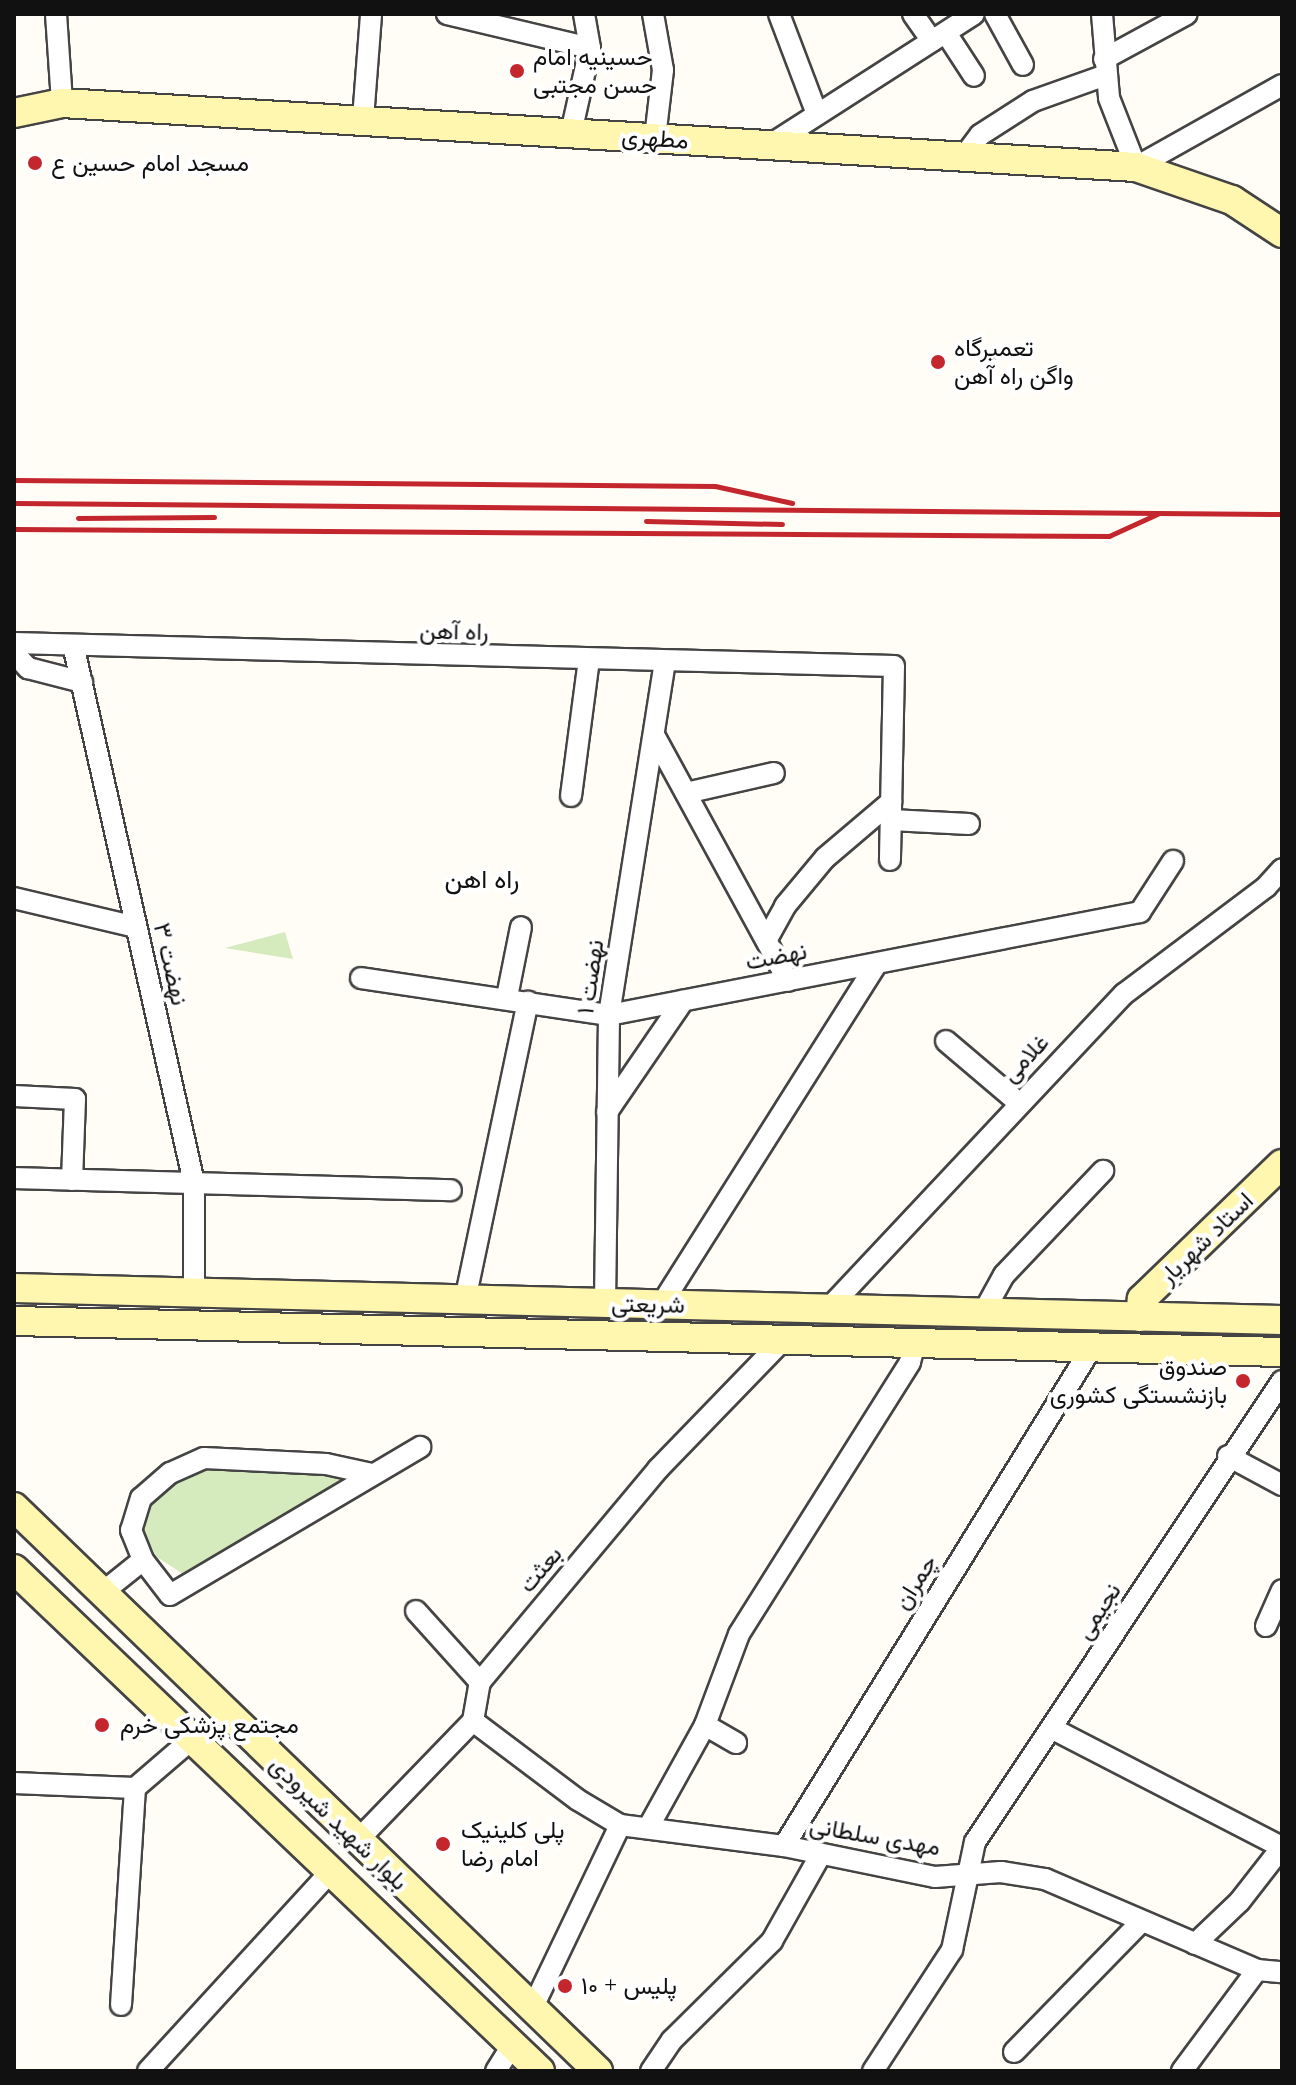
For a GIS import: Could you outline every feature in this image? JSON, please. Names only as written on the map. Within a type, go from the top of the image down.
[{"type":"main road","name":"مطهری","points":[[14,113],[62,103],[1136,167],[1232,200],[1282,233]]},
{"type":"main road","name":"استاد شهریار","points":[[1140,1317],[1142,1299],[1282,1164]]},
{"type":"main road","name":"شریعتی","points":[[14,1288],[1282,1320]]},
{"type":"main road","name":"شریعتی","points":[[14,1321],[1282,1352]]},
{"type":"main road","points":[[14,1334],[47,1322]]},
{"type":"main road","name":"بلوار شهید شیرودی","points":[[14,1507],[598,2071]]},
{"type":"main road","name":"بلوار شهید شیرودی","points":[[14,1569],[540,2071]]},
{"type":"street","points":[[56,14],[62,103]]},
{"type":"street","points":[[363,119],[371,14]]},
{"type":"street","points":[[571,133],[590,48],[584,14]]},
{"type":"street","points":[[653,14],[663,70],[655,138]]},
{"type":"street","points":[[779,14],[817,114]]},
{"type":"street","points":[[913,14],[939,37],[974,76]]},
{"type":"street","points":[[770,145],[974,14]]},
{"type":"street","points":[[995,14],[1023,65]]},
{"type":"street","points":[[1102,14],[1105,67],[1136,167],[1282,85]]},
{"type":"street","points":[[965,155],[980,135],[1033,101],[1105,67],[1187,14]]},
{"type":"street","points":[[456,15],[590,48]]},
{"type":"street","name":"راه آهن","points":[[14,643],[74,649],[894,666],[891,811]]},
{"type":"street","name":"نهضت ۳","points":[[74,649],[194,1183],[194,1293]]},
{"type":"street","points":[[14,653],[28,668],[82,682]]},
{"type":"street","points":[[571,796],[589,659]]},
{"type":"street","name":"نهضت ۱","points":[[605,1303],[609,1015],[665,661]]},
{"type":"street","points":[[654,735],[788,981]]},
{"type":"street","points":[[686,793],[774,773]]},
{"type":"street","points":[[890,860],[891,811]]},
{"type":"street","points":[[767,939],[785,906],[825,858],[891,811],[969,824]]},
{"type":"street","name":"نهضت","points":[[361,978],[507,997],[609,1015],[1140,912],[1173,861]]},
{"type":"street","name":"غلامی","points":[[828,1309],[1018,1102],[1124,994],[1266,887],[1282,869]]},
{"type":"street","points":[[14,898],[136,927]]},
{"type":"street","points":[[507,997],[521,927]]},
{"type":"street","points":[[661,1305],[877,963]]},
{"type":"street","points":[[607,1112],[683,1001]]},
{"type":"street","points":[[465,1300],[528,1002]]},
{"type":"street","points":[[946,1041],[1018,1102]]},
{"type":"street","points":[[14,1096],[75,1099],[72,1180]]},
{"type":"street","points":[[983,1313],[1004,1275],[1103,1171]]},
{"type":"street","points":[[14,1178],[451,1190]]},
{"type":"street","name":"بعثت","points":[[473,1721],[480,1682],[658,1469],[783,1340]]},
{"type":"street","points":[[648,1828],[705,1725],[739,1634],[910,1362],[915,1343]]},
{"type":"street","name":"چمران","points":[[784,1846],[1092,1347]]},
{"type":"street","name":"نجیمی","points":[[873,2071],[952,1950],[963,1915],[966,1873],[975,1842],[1053,1729],[1228,1456],[1282,1381]]},
{"type":"street","points":[[372,1474],[326,1464],[204,1458],[170,1473],[141,1498],[131,1530],[143,1560],[170,1595],[420,1447]]},
{"type":"street","points":[[1228,1456],[1282,1485]]},
{"type":"street","points":[[103,1592],[143,1560]]},
{"type":"street","points":[[1266,1626],[1282,1590]]},
{"type":"street","points":[[416,1611],[480,1682]]},
{"type":"street","points":[[357,1841],[473,1721]]},
{"type":"street","name":"مهدی سلطانی","points":[[473,1721],[578,1800],[620,1825],[784,1846],[935,1877],[966,1873],[1045,1879],[1139,1924],[1257,1970],[1282,1972]]},
{"type":"street","points":[[705,1725],[736,1743]]},
{"type":"street","points":[[1053,1729],[1282,1847],[1240,1901],[1195,1944]]},
{"type":"street","points":[[14,1783],[135,1788],[192,1739]]},
{"type":"street","points":[[121,2005],[135,1788]]},
{"type":"street","points":[[532,2009],[620,1825]]},
{"type":"street","points":[[651,2071],[672,2040],[772,1941],[821,1854]]},
{"type":"street","points":[[148,2071],[331,1871]]},
{"type":"street","points":[[1014,2052],[1139,1924]]},
{"type":"street","points":[[1182,2071],[1257,1970]]},
{"type":"street","points":[[496,2071],[512,2045]]},
{"type":"green space","points":[[285,932],[293,959],[225,948]]},
{"type":"green space","points":[[207,1469],[353,1477],[186,1576],[157,1557],[141,1529],[150,1502],[173,1482]]},
{"type":"railway","points":[[14,480],[715,486],[792,503]]},
{"type":"railway","points":[[14,503],[1282,514]]},
{"type":"railway","points":[[14,529],[1109,536],[1157,514]]},
{"type":"railway","points":[[78,518],[214,517]]},
{"type":"railway","points":[[646,521],[782,524]]},
{"type":"place","name":"حسینیه امام حسن مجتبی","points":[[517,71]]},
{"type":"place","name":"مسجد امام حسین ع","points":[[35,163]]},
{"type":"place","name":"تعمیرگاه واگن راه آهن","points":[[938,362]]},
{"type":"place","name":"صندوق بازنشستگی کشوری","points":[[1243,1381]]},
{"type":"place","name":"مجتمع پزشکی خرم","points":[[102,1725]]},
{"type":"place","name":"پلی کلینیک امام رضا","points":[[443,1844]]},
{"type":"place","name":"پلیس + ۱۰","points":[[565,1986]]},
{"type":"district","name":"راه اهن","points":[[482,879]]}]
